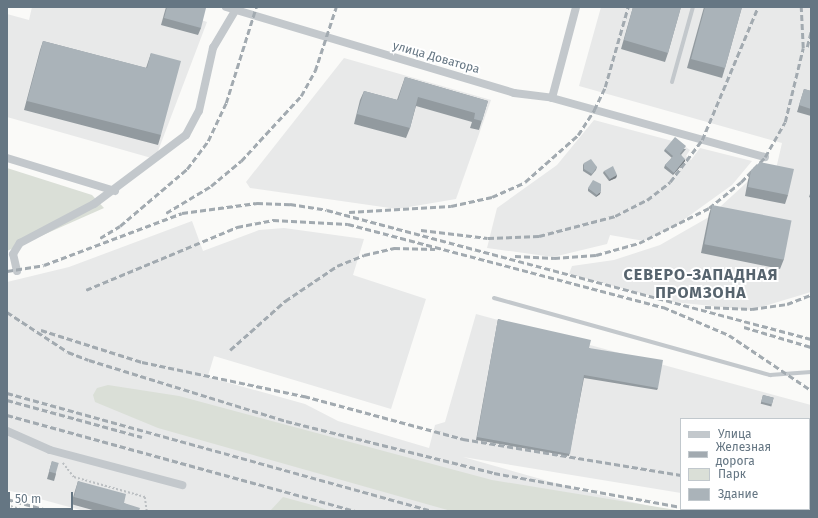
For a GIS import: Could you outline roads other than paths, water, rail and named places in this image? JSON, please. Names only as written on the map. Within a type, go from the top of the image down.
[{"type":"street","name":"улица Доватора","points":[[226,7],[235,11],[514,93],[552,98],[765,156]]},
{"type":"street","points":[[552,98],[576,7]]},
{"type":"street","points":[[17,271],[13,254],[26,239],[115,191],[186,135],[199,111],[213,48],[235,11]]},
{"type":"street","points":[[7,158],[115,191]]},
{"type":"street","points":[[7,431],[50,450],[182,485]]},
{"type":"lane","points":[[672,82],[693,7]]},
{"type":"lane","points":[[7,260],[13,254]]},
{"type":"lane","points":[[494,298],[770,375],[811,372]]},
{"type":"railway","points":[[100,238],[120,226],[187,169],[208,141],[226,103],[256,7]]},
{"type":"railway","points":[[166,213],[211,186],[241,161],[301,96],[315,71],[336,7]]},
{"type":"railway","points":[[349,212],[451,206],[492,197],[525,182],[578,135],[594,110],[605,87],[628,7]]},
{"type":"railway","points":[[421,230],[488,238],[539,236],[615,216],[647,200],[670,182],[702,140],[758,7]]},
{"type":"railway","points":[[515,256],[554,258],[596,255],[639,243],[709,208],[741,182],[765,157],[785,122],[803,48],[801,7]]},
{"type":"railway","points":[[807,47],[811,31]]},
{"type":"railway","points":[[7,271],[44,265],[182,213],[257,203],[290,204],[327,210],[811,339]]},
{"type":"railway","points":[[86,290],[237,227],[273,220],[348,224],[663,307],[729,335],[811,390]]},
{"type":"railway","points":[[230,350],[285,301],[337,266],[364,255],[394,248],[435,249]]},
{"type":"railway","points":[[705,307],[752,309],[787,304],[811,295]]},
{"type":"railway","points":[[7,312],[68,352],[89,360],[286,421],[494,473],[680,507]]},
{"type":"railway","points":[[744,327],[811,347]]},
{"type":"railway","points":[[41,330],[142,362],[304,396],[463,439],[680,475]]},
{"type":"railway","points":[[7,393],[433,511]]},
{"type":"railway","points":[[7,400],[142,437]]},
{"type":"railway","points":[[7,415],[355,511]]},
{"type":"railway","points":[[7,499],[51,511]]},
{"type":"railway","points":[[7,509],[12,511]]},
{"type":"railway","points":[[702,510],[710,511]]},
{"type":"district","name":"СЕВЕРО-ЗАПАДНАЯ ПРОМЗОНА","points":[[701,284]]}]
